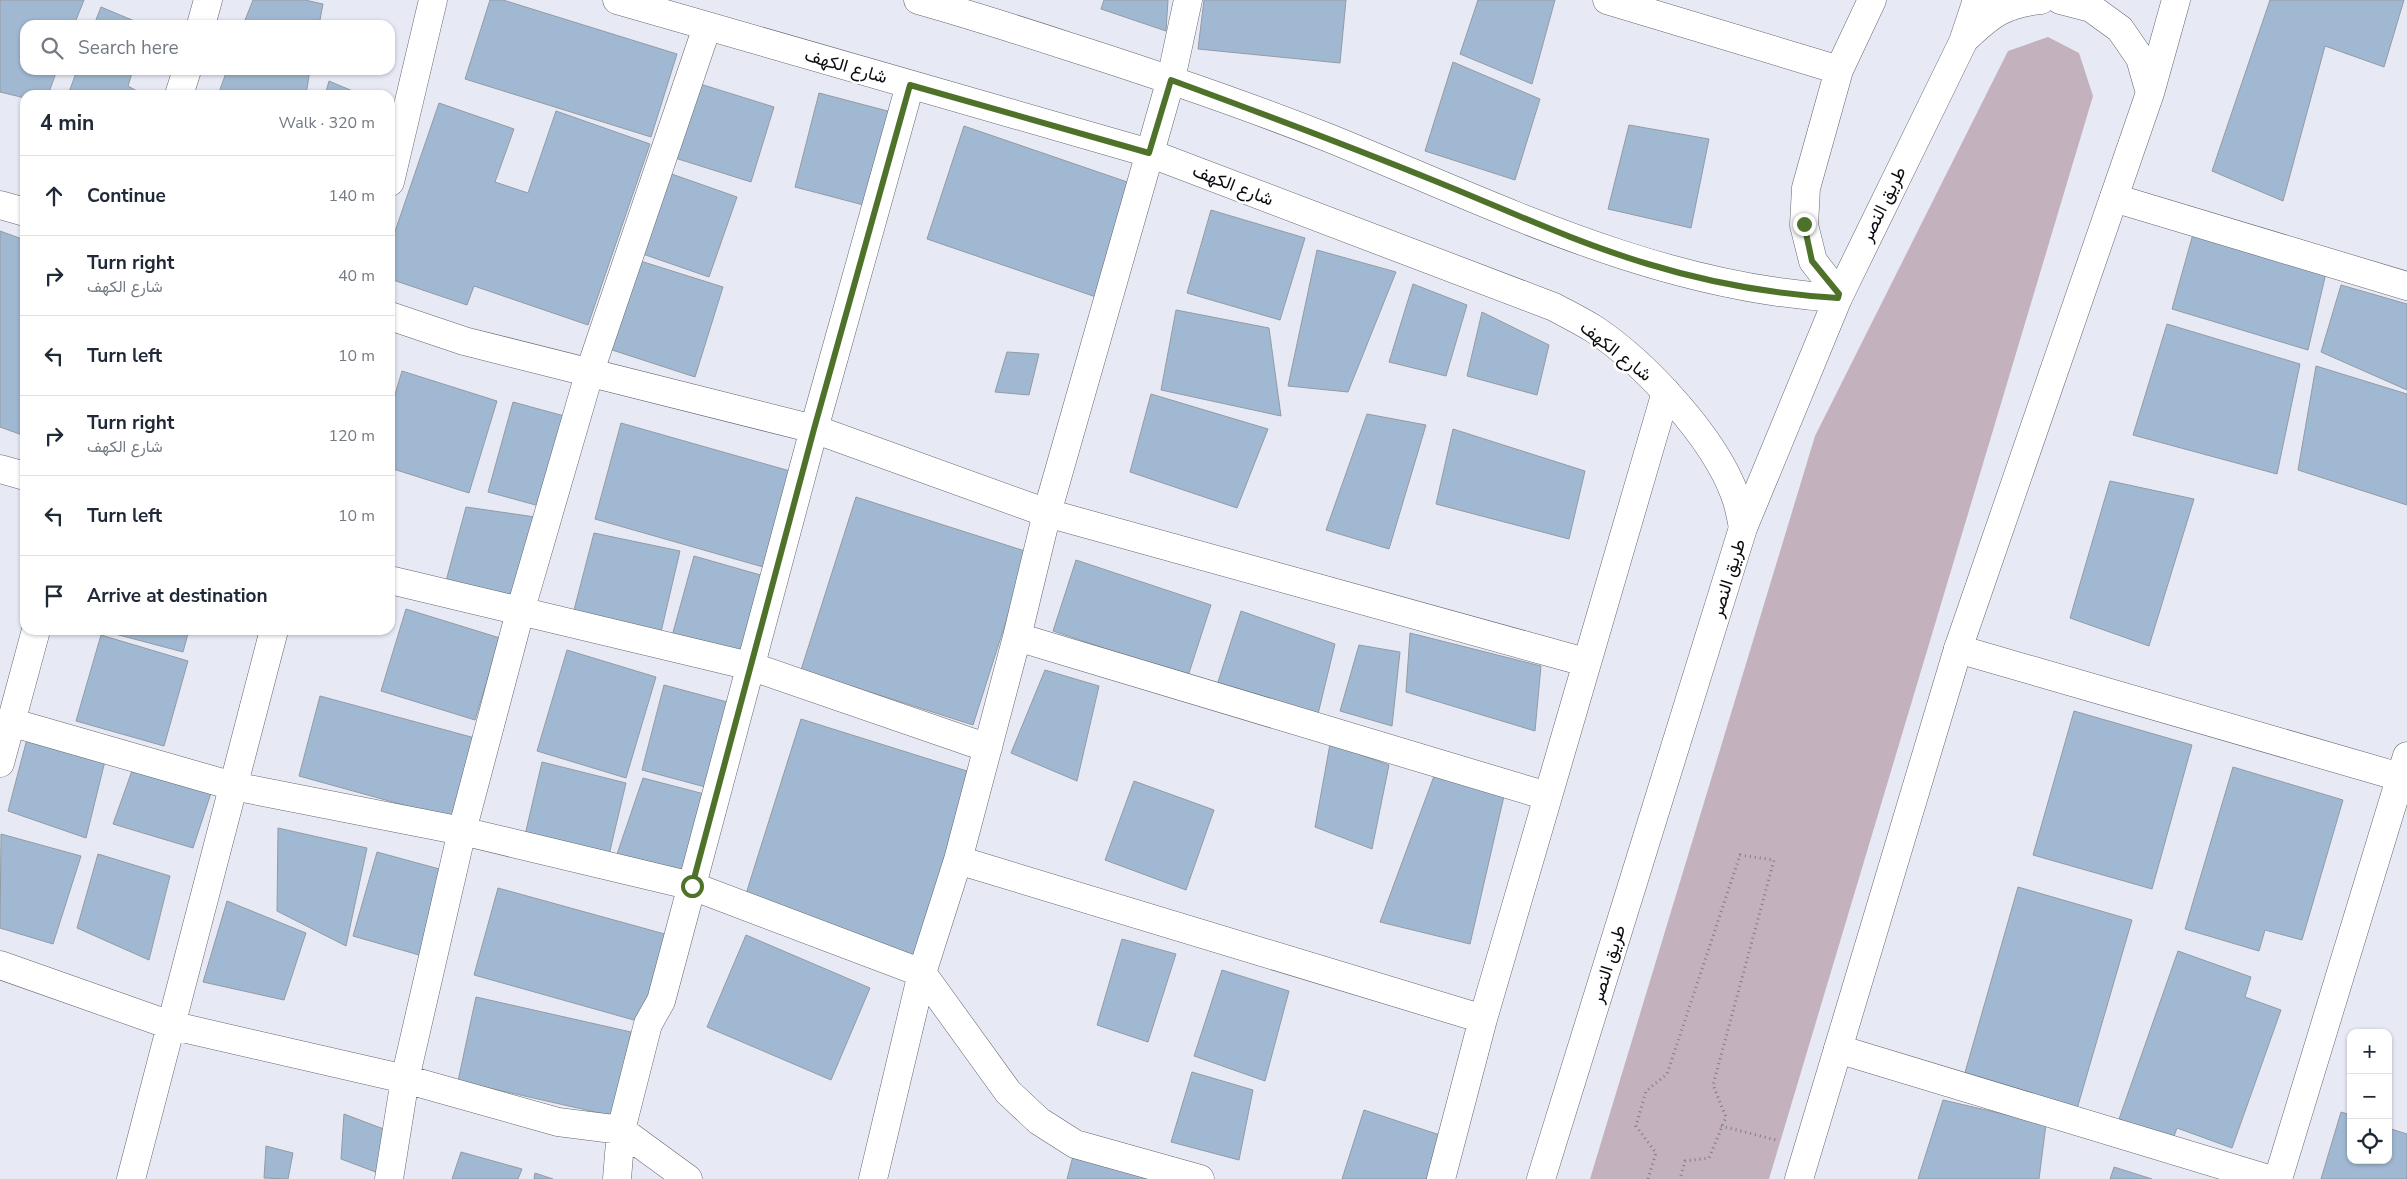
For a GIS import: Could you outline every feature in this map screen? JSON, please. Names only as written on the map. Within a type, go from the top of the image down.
[{"type":"street","points":[[202,20],[208,0]]},
{"type":"street","points":[[395,161],[433,0]]},
{"type":"street","name":"شارع الكهف","points":[[617,0],[1149,153],[1554,307],[1594,329],[1631,358],[1666,392],[1716,458],[1735,495],[1743,528]]},
{"type":"street","points":[[918,0],[946,4],[1171,80],[1326,137],[1600,248],[1647,264],[1746,288],[1796,296],[1839,296]]},
{"type":"street","points":[[872,1179],[922,973],[958,860],[1017,637],[1047,514],[1171,80],[1188,0]]},
{"type":"street","points":[[1607,0],[1839,70]]},
{"type":"street","points":[[1839,296],[1812,261],[1804,224],[1806,188],[1839,70],[1872,0]]},
{"type":"street","name":"طريق النصر","points":[[1541,1179],[1743,528],[1839,296],[1963,42],[1977,0]]},
{"type":"street","points":[[1963,42],[1988,16],[2021,2],[2041,0]]},
{"type":"street","points":[[2060,0],[2091,8],[2120,29],[2140,58],[2150,93]]},
{"type":"street","points":[[1799,1179],[1958,649],[2150,93],[2176,0]]},
{"type":"street","points":[[389,1179],[405,1079],[462,832],[520,612],[590,371],[708,27]]},
{"type":"street","points":[[181,90],[185,75]]},
{"type":"street","points":[[617,1179],[620,1130],[648,1024],[661,1001],[814,429],[910,85]]},
{"type":"street","points":[[2114,198],[2407,286]]},
{"type":"street","points":[[0,205],[20,211]]},
{"type":"street","points":[[395,318],[464,341],[590,371],[814,429],[1047,514],[1586,662]]},
{"type":"street","points":[[1441,1179],[1483,1019],[1666,392]]},
{"type":"street","points":[[0,469],[20,475]]},
{"type":"street","points":[[395,581],[750,666],[988,748]]},
{"type":"street","points":[[0,763],[35,635]]},
{"type":"street","points":[[131,1179],[273,635]]},
{"type":"street","points":[[1017,637],[1547,796]]},
{"type":"street","points":[[1958,649],[2405,771],[2278,1179]]},
{"type":"street","points":[[10,722],[233,786],[462,832],[692,886],[922,973],[1008,1092],[1039,1121],[1075,1144],[1200,1179]]},
{"type":"street","points":[[958,860],[1483,1019]]},
{"type":"street","points":[[0,965],[170,1025],[405,1079],[558,1122],[620,1130],[688,1179]]},
{"type":"street","points":[[1838,1049],[2268,1179]]},
{"type":"path","points":[[1648,1179],[1656,1153],[1636,1126],[1646,1091],[1667,1074],[1740,855],[1774,860],[1713,1085],[1726,1117],[1709,1158],[1685,1161],[1680,1179]]},
{"type":"path","points":[[1722,1126],[1808,1149]]},
{"type":"shaded area","points":[[2048,37],[2079,53],[2093,96],[1769,1179],[1590,1179],[1815,436],[2008,51]]},
{"type":"building","points":[[0,0],[84,0],[76,20],[20,20],[20,75],[55,75],[50,90],[20,90],[20,97],[0,92]]},
{"type":"building","points":[[253,0],[305,0],[323,4],[320,20],[245,20]]},
{"type":"building","points":[[490,0],[503,0],[677,54],[651,137],[465,79]]},
{"type":"building","points":[[1104,0],[1168,0],[1166,31],[1101,9]]},
{"type":"building","points":[[1204,0],[1346,0],[1340,63],[1198,49]]},
{"type":"building","points":[[1478,0],[1555,0],[1532,84],[1460,54]]},
{"type":"building","points":[[2270,0],[2404,0],[2384,67],[2325,46],[2283,201],[2212,171]]},
{"type":"building","points":[[101,7],[132,20],[96,20]]},
{"type":"building","points":[[1453,62],[1540,99],[1515,180],[1425,151]]},
{"type":"building","points":[[75,75],[131,75],[128,86],[135,90],[70,90]]},
{"type":"building","points":[[225,75],[309,75],[307,90],[220,90]]},
{"type":"building","points":[[329,81],[350,90],[326,90]]},
{"type":"building","points":[[697,83],[774,107],[751,182],[675,158]]},
{"type":"building","points":[[819,93],[899,114],[875,208],[795,187]]},
{"type":"building","points":[[439,103],[514,129],[495,182],[528,193],[556,111],[650,144],[588,325],[474,286],[467,305],[395,281],[395,231]]},
{"type":"building","points":[[1629,125],[1709,139],[1691,228],[1608,209]]},
{"type":"building","points":[[964,126],[1136,185],[1099,298],[927,239]]},
{"type":"building","points":[[666,172],[737,197],[709,277],[637,252]]},
{"type":"building","points":[[1211,210],[1305,238],[1280,320],[1187,293]]},
{"type":"building","points":[[0,231],[20,238],[20,434],[0,427]]},
{"type":"building","points":[[2193,234],[2326,273],[2308,350],[2172,309]]},
{"type":"building","points":[[1317,250],[1396,272],[1348,392],[1288,386]]},
{"type":"building","points":[[634,259],[723,287],[695,377],[606,348]]},
{"type":"building","points":[[1413,284],[1467,305],[1446,376],[1389,362]]},
{"type":"building","points":[[2341,285],[2407,304],[2407,390],[2321,352]]},
{"type":"building","points":[[1176,310],[1269,328],[1281,416],[1161,390]]},
{"type":"building","points":[[1482,312],[1549,345],[1537,395],[1467,376]]},
{"type":"building","points":[[2167,324],[2300,364],[2277,474],[2133,435]]},
{"type":"building","points":[[1007,352],[1039,354],[1029,395],[995,392]]},
{"type":"building","points":[[2316,366],[2407,394],[2407,505],[2298,470]]},
{"type":"building","points":[[402,371],[497,401],[469,493],[395,470],[395,394]]},
{"type":"building","points":[[1151,394],[1268,429],[1237,508],[1130,472]]},
{"type":"building","points":[[513,402],[568,417],[543,507],[488,492]]},
{"type":"building","points":[[1367,414],[1426,425],[1389,549],[1326,530]]},
{"type":"building","points":[[621,423],[797,473],[770,569],[595,519]]},
{"type":"building","points":[[1453,429],[1585,471],[1569,539],[1436,504]]},
{"type":"building","points":[[2110,481],[2194,499],[2149,646],[2070,618]]},
{"type":"building","points":[[856,497],[1028,552],[973,725],[801,670]]},
{"type":"building","points":[[466,507],[542,518],[522,603],[446,581]]},
{"type":"building","points":[[594,533],[680,551],[661,632],[574,610]]},
{"type":"building","points":[[694,556],[764,576],[743,656],[672,636]]},
{"type":"building","points":[[1076,560],[1211,605],[1188,676],[1053,631]]},
{"type":"building","points":[[406,609],[500,638],[475,720],[381,691]]},
{"type":"building","points":[[1241,611],[1335,644],[1318,714],[1217,685]]},
{"type":"building","points":[[1410,633],[1541,666],[1535,731],[1406,692]]},
{"type":"building","points":[[101,635],[188,661],[164,746],[76,721]]},
{"type":"building","points":[[119,635],[188,635],[183,652]]},
{"type":"building","points":[[1359,645],[1400,652],[1392,726],[1340,711]]},
{"type":"building","points":[[567,650],[656,677],[626,778],[537,751]]},
{"type":"building","points":[[1045,670],[1099,686],[1077,781],[1011,753]]},
{"type":"building","points":[[664,685],[731,703],[709,788],[642,770]]},
{"type":"building","points":[[320,696],[475,738],[454,819],[299,776]]},
{"type":"building","points":[[2074,711],[2192,745],[2152,889],[2033,855]]},
{"type":"building","points":[[801,719],[967,771],[945,861],[915,962],[745,897]]},
{"type":"building","points":[[27,739],[106,757],[86,838],[8,811]]},
{"type":"building","points":[[1330,744],[1389,765],[1372,849],[1315,827]]},
{"type":"building","points":[[542,762],[626,783],[609,855],[525,835]]},
{"type":"building","points":[[2233,767],[2343,800],[2302,940],[2265,930],[2259,951],[2185,929]]},
{"type":"building","points":[[133,768],[213,787],[193,848],[113,824]]},
{"type":"building","points":[[1434,776],[1504,796],[1470,944],[1380,922]]},
{"type":"building","points":[[643,778],[708,795],[687,876],[615,860]]},
{"type":"building","points":[[1134,781],[1214,810],[1186,890],[1105,860]]},
{"type":"building","points":[[278,828],[367,848],[346,946],[277,911]]},
{"type":"building","points":[[1,834],[81,856],[53,944],[0,928]]},
{"type":"building","points":[[377,852],[443,870],[426,957],[353,936]]},
{"type":"building","points":[[98,854],[170,876],[149,960],[77,928]]},
{"type":"building","points":[[2018,887],[2132,920],[2077,1109],[1964,1076]]},
{"type":"building","points":[[498,888],[672,936],[648,1024],[474,975]]},
{"type":"building","points":[[227,901],[306,933],[284,1000],[203,982]]},
{"type":"building","points":[[746,935],[870,988],[831,1080],[707,1027]]},
{"type":"building","points":[[1122,939],[1176,954],[1148,1042],[1097,1025]]},
{"type":"building","points":[[2178,951],[2251,977],[2245,997],[2281,1010],[2232,1148],[2177,1128],[2173,1139],[2119,1119]]},
{"type":"building","points":[[1222,970],[1289,991],[1265,1081],[1194,1056]]},
{"type":"building","points":[[476,997],[631,1032],[613,1116],[458,1081]]},
{"type":"building","points":[[1192,1072],[1253,1090],[1239,1160],[1171,1142]]},
{"type":"building","points":[[1943,1100],[2046,1124],[2039,1179],[1918,1179]]},
{"type":"building","points":[[1364,1110],[1440,1135],[1428,1179],[1342,1179]]},
{"type":"building","points":[[2341,1112],[2347,1114],[2347,1164],[2392,1164],[2392,1129],[2407,1134],[2407,1179],[2321,1179]]},
{"type":"building","points":[[344,1114],[389,1131],[381,1174],[341,1159]]},
{"type":"building","points":[[266,1146],[293,1153],[288,1179],[264,1178]]},
{"type":"building","points":[[461,1152],[522,1169],[518,1179],[452,1179]]},
{"type":"building","points":[[1073,1156],[1153,1179],[1067,1179]]},
{"type":"building","points":[[2114,1167],[2152,1179],[2110,1179]]},
{"type":"building","points":[[535,1173],[553,1179],[534,1179]]},
{"type":"route","points":[[692,886],[814,429],[910,85],[1149,153],[1171,80],[1326,137],[1600,248],[1647,264],[1746,288],[1796,296],[1838,298],[1839,294],[1812,261],[1804,224]]}]
